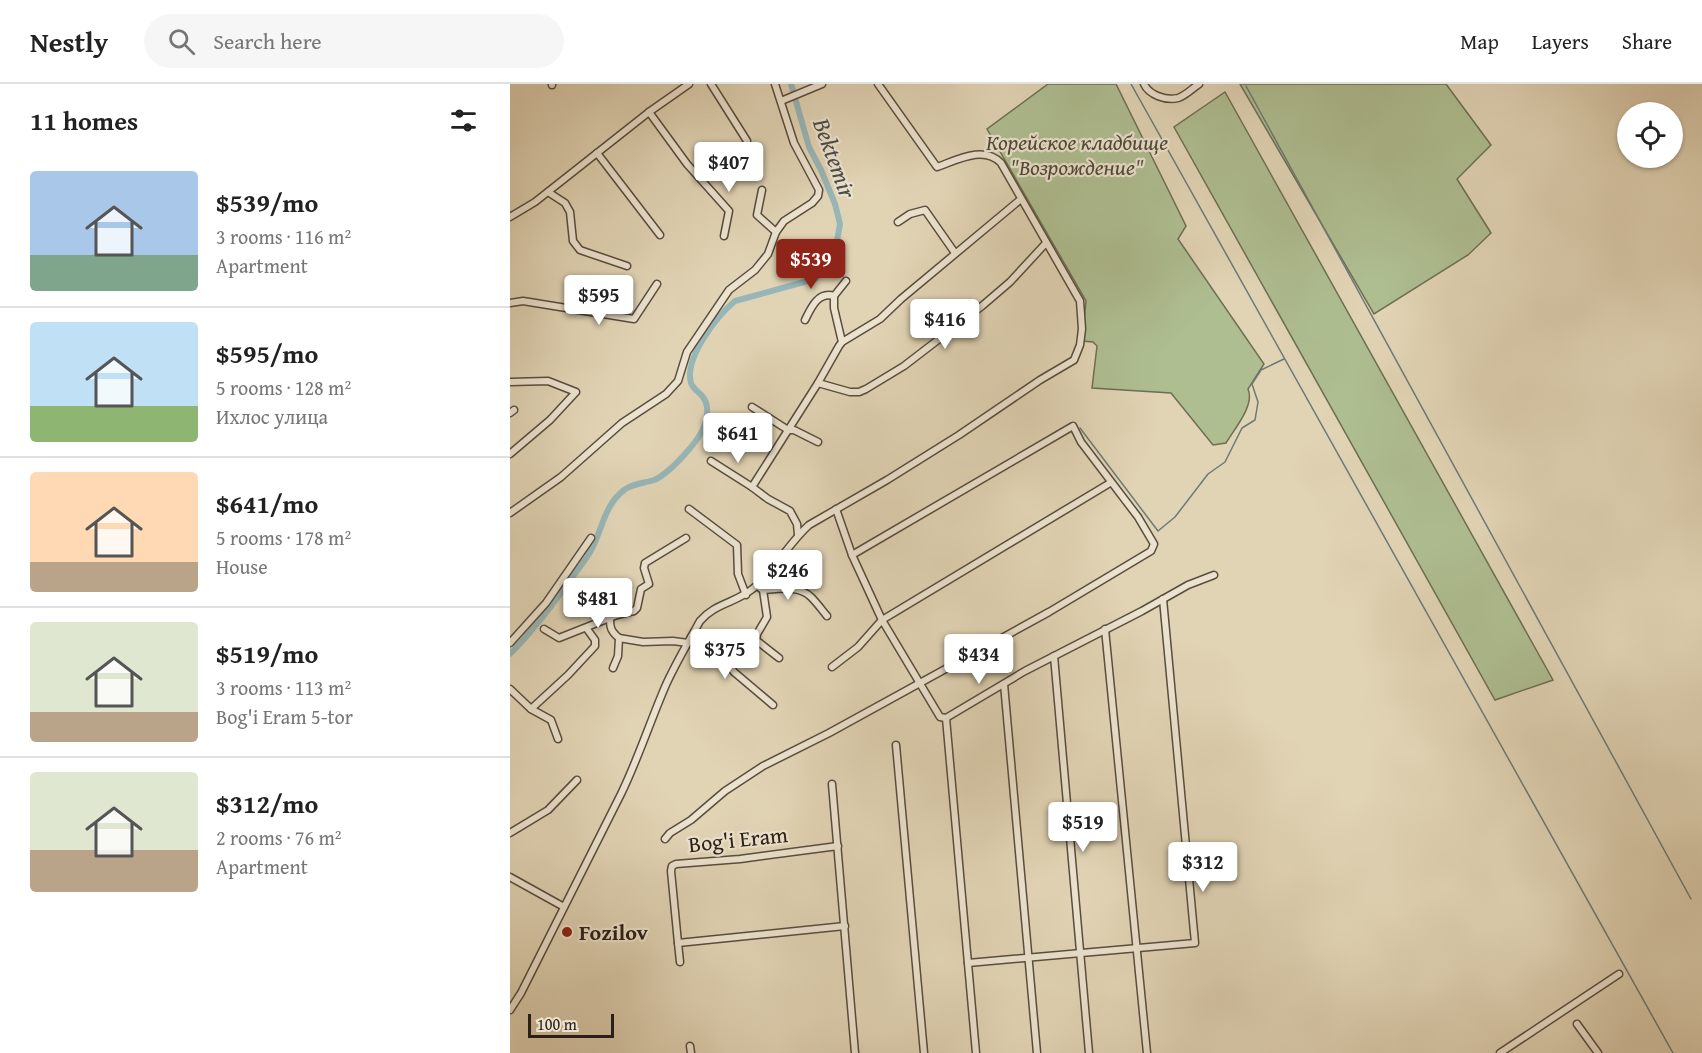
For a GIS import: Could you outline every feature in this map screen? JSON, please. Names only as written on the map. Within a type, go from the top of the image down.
[{"type":"street","points":[[510,218],[548,192],[689,84]]},
{"type":"street","points":[[711,84],[747,141]]},
{"type":"street","points":[[510,513],[561,477],[622,423],[666,394],[678,381],[687,352],[729,290],[755,270],[768,254],[776,232],[784,221],[812,203],[820,193],[794,143],[775,84]]},
{"type":"street","points":[[781,101],[822,84]]},
{"type":"street","points":[[510,1010],[521,993],[633,768],[666,683],[707,612],[760,588],[798,535],[809,525],[914,463],[1074,360],[1080,345],[1081,308],[1077,296],[1001,163],[996,157],[980,154],[937,167],[878,84]]},
{"type":"street","points":[[1144,84],[1147,91],[1161,98],[1178,98],[1199,84]]},
{"type":"street","points":[[650,112],[687,164],[729,211],[724,236]]},
{"type":"street","points":[[597,153],[660,235]]},
{"type":"street","points":[[762,190],[757,215],[776,232]]},
{"type":"street","points":[[548,192],[565,203],[570,212],[573,222],[573,241],[580,250],[627,266]]},
{"type":"street","points":[[752,487],[842,342],[880,319],[1021,199]]},
{"type":"street","points":[[898,222],[910,214],[925,210],[955,253]]},
{"type":"street","points":[[818,383],[850,392],[859,392],[904,366],[1010,282],[1046,243]]},
{"type":"street","points":[[842,342],[834,308],[834,296],[846,281]]},
{"type":"street","points":[[510,303],[523,301],[634,319],[657,284]]},
{"type":"street","points":[[805,320],[821,296],[828,294],[834,296]]},
{"type":"street","points":[[510,382],[548,381],[576,392],[550,420],[510,454]]},
{"type":"street","points":[[752,407],[788,430],[794,430],[818,442]]},
{"type":"street","points":[[665,839],[670,832],[691,820],[725,791],[763,766],[829,733],[1049,612],[1151,551],[1154,544],[1153,539],[1122,495],[1110,483],[1081,442],[1073,426],[852,555]]},
{"type":"street","points":[[711,461],[790,511],[797,524],[798,535]]},
{"type":"street","points":[[832,667],[858,647],[882,621],[1110,483]]},
{"type":"street","points":[[689,509],[737,545],[738,574],[746,595]]},
{"type":"street","points":[[836,509],[852,555],[882,621],[940,717],[946,718],[1054,656],[1188,585],[1214,575]]},
{"type":"street","points":[[510,643],[546,603],[591,538]]},
{"type":"street","points":[[544,628],[559,638],[637,608],[641,589],[649,584],[644,568],[645,563],[686,538]]},
{"type":"street","points":[[592,588],[607,606],[612,633],[619,638],[643,642],[689,640],[719,652],[734,672],[773,705]]},
{"type":"street","points":[[760,588],[792,589],[804,592],[828,616]]},
{"type":"street","points":[[760,588],[767,617],[756,640],[779,658]]},
{"type":"street","points":[[968,963],[1195,943],[1163,599]]},
{"type":"street","points":[[531,709],[596,646],[595,640],[586,629]]},
{"type":"street","points":[[1105,629],[1147,1053]]},
{"type":"street","points":[[614,668],[618,656],[619,638]]},
{"type":"street","points":[[1054,656],[1089,1053]]},
{"type":"street","points":[[1004,684],[1037,1053]]},
{"type":"street","points":[[510,689],[531,709],[551,720],[558,739]]},
{"type":"street","points":[[946,718],[976,1053]]},
{"type":"street","points":[[896,745],[924,1053]]},
{"type":"street","points":[[510,833],[548,810],[577,780]]},
{"type":"street","points":[[832,784],[855,1053]]},
{"type":"street","name":"Bog'i Eram","points":[[678,943],[672,866],[838,846]]},
{"type":"street","points":[[510,877],[524,887],[564,907]]},
{"type":"street","points":[[680,962],[678,943],[845,926]]},
{"type":"street","points":[[1500,1053],[1619,974]]},
{"type":"street","points":[[1577,1024],[1598,1053]]},
{"type":"green space","name":"Корейское кладбище \"Возрождение\"","points":[[1048,84],[1116,84],[1186,226],[1178,239],[1264,364],[1248,389],[1249,402],[1239,424],[1226,443],[1213,445],[1171,393],[1092,388],[1097,346],[1093,342],[1082,341],[1086,301],[987,129]]},
{"type":"green space","points":[[1240,84],[1446,84],[1491,145],[1457,179],[1491,233],[1468,255],[1374,314]]},
{"type":"green space","points":[[1225,92],[1553,680],[1495,700],[1174,127]]},
{"type":"waterway","name":"Bektemir","points":[[510,654],[539,622],[586,558],[617,496],[627,488],[660,477],[682,457],[701,433],[706,420],[707,408],[705,400],[691,383],[690,373],[697,350],[711,327],[735,301],[815,279],[827,265],[837,241],[840,224],[835,204],[809,147],[791,84]]},
{"type":"waterway","points":[[1131,84],[1673,1053]]},
{"type":"waterway","points":[[1246,86],[1691,899]]},
{"type":"waterway","points":[[1080,428],[1158,531],[1175,517],[1208,474],[1225,462],[1242,428],[1255,420],[1258,402],[1252,384],[1261,370],[1284,359]]},
{"type":"place","name":"Fozilov","points":[[567,932]]}]
